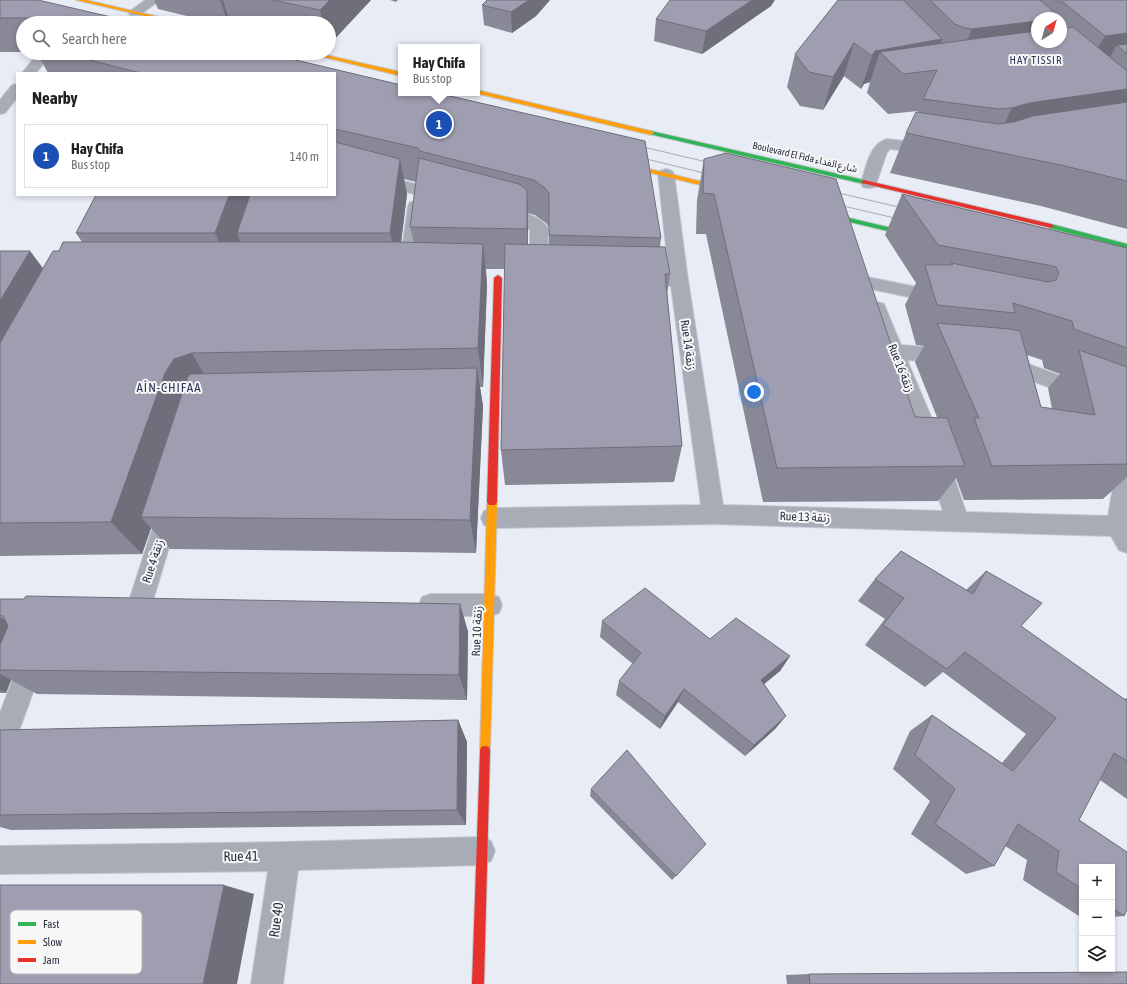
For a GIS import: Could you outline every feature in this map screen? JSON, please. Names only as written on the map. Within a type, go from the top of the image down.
[{"type":"main road","points":[[79,0],[153,16]]},
{"type":"main road","points":[[336,59],[398,73]]},
{"type":"main road","name":"Boulevard El Fida شارع الفداء","points":[[480,93],[1069,230],[1127,246]]},
{"type":"main road","points":[[612,162],[741,193]]},
{"type":"main road","points":[[808,210],[923,238]]},
{"type":"main road","name":"Rue 10 زنقة","points":[[478,984],[495,396],[518,278]]},
{"type":"street","points":[[136,12],[154,0]]},
{"type":"street","points":[[30,72],[39,60]]},
{"type":"street","points":[[0,110],[16,89]]},
{"type":"street","points":[[869,183],[880,150],[887,144],[949,152]]},
{"type":"street","points":[[336,168],[462,202]]},
{"type":"street","name":"Rue 14 زنقة","points":[[666,174],[679,280],[713,514]]},
{"type":"street","points":[[407,276],[418,189]]},
{"type":"street","points":[[484,208],[528,220],[539,228],[518,278]]},
{"type":"street","points":[[838,217],[848,239]]},
{"type":"street","name":"Rue 16 زنقة","points":[[958,521],[932,445],[864,276],[959,301]]},
{"type":"street","points":[[624,279],[679,280]]},
{"type":"street","points":[[895,352],[977,359],[1016,367],[1127,408]]},
{"type":"street","points":[[1016,367],[1018,391]]},
{"type":"street","points":[[472,396],[495,396]]},
{"type":"street","points":[[1122,535],[1127,469]]},
{"type":"street","name":"Rue 4 زنقة","points":[[139,607],[175,494]]},
{"type":"street","name":"Rue 13 زنقة","points":[[492,518],[713,514],[958,521],[1122,535]]},
{"type":"street","points":[[410,606],[490,605]]},
{"type":"street","points":[[115,607],[163,607]]},
{"type":"street","points":[[0,749],[35,652]]},
{"type":"street","name":"Rue 41","points":[[0,860],[285,856],[481,851]]},
{"type":"street","name":"Rue 40","points":[[267,984],[285,856]]},
{"type":"building","points":[[0,0],[38,0],[107,16],[16,16],[16,18],[0,18]]},
{"type":"building","points":[[273,0],[330,0],[320,10]]},
{"type":"building","points":[[487,0],[529,0],[511,12],[482,5]]},
{"type":"building","points":[[670,0],[752,0],[706,31],[656,19]]},
{"type":"building","points":[[838,0],[903,0],[942,39],[875,51],[872,56],[854,43],[833,77],[809,72],[795,54]]},
{"type":"building","points":[[930,0],[1040,0],[1054,12],[1031,12],[1031,22],[972,29],[955,24]]},
{"type":"building","points":[[1058,0],[1127,0],[1127,33],[1105,36],[1063,2],[1058,2]]},
{"type":"building","points":[[1073,27],[1127,71],[1127,89],[998,109],[923,99],[937,70],[903,74],[880,52],[1031,32],[1031,48],[1067,48],[1067,28]]},
{"type":"building","points":[[1127,44],[1127,54],[1117,45]]},
{"type":"building","points":[[90,60],[296,60],[398,84],[398,96],[450,96],[645,141],[661,238],[549,235],[549,193],[534,180],[420,151],[418,148],[336,129],[336,72],[137,72]]},
{"type":"building","points":[[1127,102],[1127,181],[1065,166],[906,133],[916,112],[998,124],[1014,122],[1033,116]]},
{"type":"building","points":[[336,142],[400,159],[390,233],[237,233],[250,196],[336,196]]},
{"type":"building","points":[[726,153],[836,179],[915,417],[947,418],[965,466],[777,468],[714,194],[703,193],[704,159]]},
{"type":"building","points":[[419,158],[519,184],[527,190],[527,229],[410,227]]},
{"type":"building","points":[[902,194],[1127,248],[1127,348],[1074,329],[1072,321],[1013,303],[1015,313],[937,305],[925,265],[953,265],[951,263],[1048,282],[1056,280],[1059,273],[1056,267],[1048,265],[938,245]]},
{"type":"building","points":[[95,196],[229,196],[215,233],[76,233]]},
{"type":"building","points":[[63,242],[398,242],[483,244],[478,348],[192,353],[174,359],[165,373],[111,522],[0,523],[0,343],[53,251],[59,251]]},
{"type":"building","points":[[505,244],[665,247],[670,274],[665,274],[682,446],[501,450]]},
{"type":"building","points":[[0,251],[30,251],[0,301]]},
{"type":"building","points":[[937,323],[1020,331],[1041,407],[1095,415],[1079,350],[1127,367],[1127,464],[992,466],[974,418],[979,418]]},
{"type":"building","points":[[477,368],[470,520],[141,517],[188,376],[191,374]]},
{"type":"building","points":[[901,551],[973,594],[986,571],[1042,603],[1021,626],[1127,701],[1127,761],[1114,753],[1079,820],[1127,852],[1127,909],[1124,916],[1115,910],[1115,864],[1079,864],[1079,887],[1056,872],[1059,851],[1018,824],[994,866],[935,824],[955,789],[915,755],[932,715],[1013,771],[1056,718],[965,652],[947,669],[883,625],[904,598],[875,579]]},
{"type":"building","points":[[645,588],[710,639],[736,618],[790,656],[761,680],[786,716],[754,745],[684,689],[665,716],[619,681],[641,653],[602,621]]},
{"type":"building","points":[[26,596],[460,604],[459,675],[0,670],[0,645],[8,626],[3,616],[0,615],[0,599],[24,599]]},
{"type":"building","points":[[458,720],[457,810],[0,815],[0,730]]},
{"type":"building","points":[[627,750],[706,844],[676,876],[591,789]]},
{"type":"building","points":[[0,885],[224,885],[203,984],[0,984]]},
{"type":"building","points":[[1127,972],[1127,984],[810,984],[809,974]]},
{"type":"tram line","points":[[635,145],[715,164]]},
{"type":"tram line","points":[[638,157],[712,175]]},
{"type":"tram line","points":[[830,191],[907,209]]},
{"type":"tram line","points":[[835,204],[903,220]]},
{"type":"traffic: fast","points":[[651,133],[864,182]]},
{"type":"traffic: fast","points":[[820,213],[917,236]]},
{"type":"traffic: fast","points":[[1051,226],[1127,246]]},
{"type":"traffic: slow","points":[[79,0],[151,16]]},
{"type":"traffic: slow","points":[[336,59],[398,73]]},
{"type":"traffic: slow","points":[[480,93],[651,133]]},
{"type":"traffic: slow","points":[[620,164],[729,190]]},
{"type":"traffic: slow","points":[[485,751],[492,502]]},
{"type":"traffic: jam","points":[[864,182],[1051,226]]},
{"type":"traffic: jam","points":[[492,502],[498,278]]},
{"type":"traffic: jam","points":[[478,984],[485,751]]},
{"type":"place","name":"Hay Chifa","points":[[439,124]]},
{"type":"district","name":"HAY TISSIR","points":[[1036,60]]},
{"type":"district","name":"AÎN-CHIFAA","points":[[169,387]]}]
